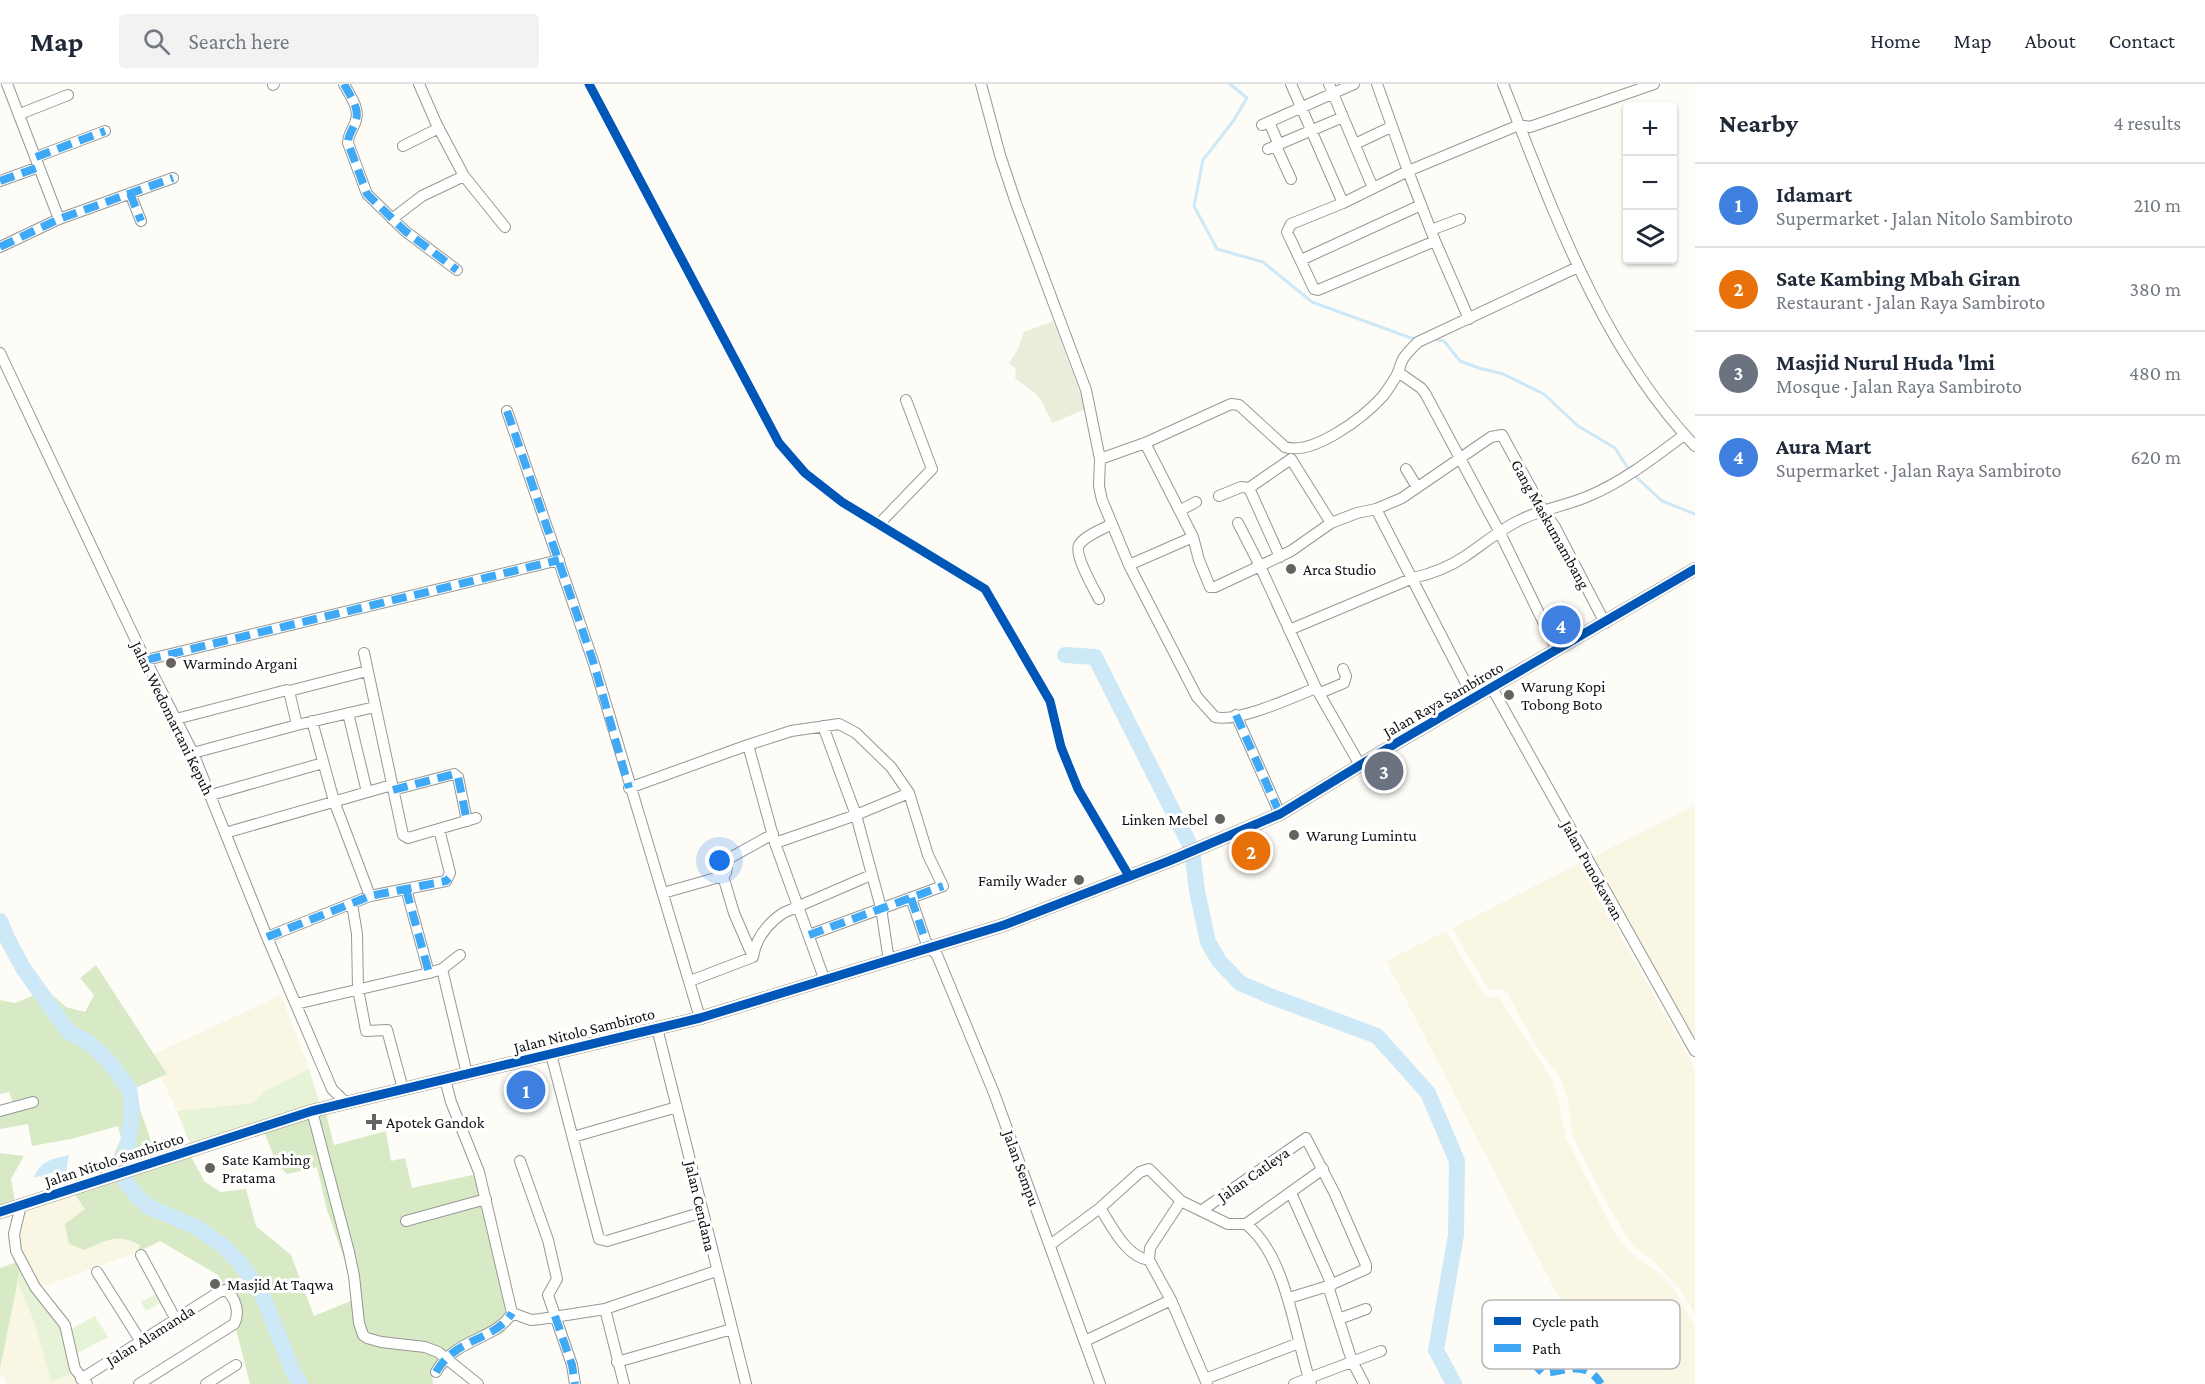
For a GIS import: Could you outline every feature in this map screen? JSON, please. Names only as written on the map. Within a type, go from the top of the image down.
[{"type":"street","points":[[7,84],[59,219]]},
{"type":"street","points":[[344,84],[356,107],[357,117],[356,123],[348,134],[348,143],[365,190],[370,198],[405,231],[458,270]]},
{"type":"street","points":[[419,84],[464,176],[505,227]]},
{"type":"street","points":[[589,84],[779,443],[805,473],[842,502],[985,589],[1050,701],[1061,747],[1078,789],[1129,876]]},
{"type":"street","points":[[981,84],[1000,155],[1016,203],[1086,390],[1100,459],[1099,486],[1102,500],[1129,565],[1197,697],[1215,717],[1223,718],[1344,683],[1346,676],[1343,669]]},
{"type":"street","points":[[1291,84],[1343,203]]},
{"type":"street","points":[[1291,179],[1265,124],[1301,108],[1331,89],[1354,84]]},
{"type":"street","points":[[1377,84],[1433,236],[1469,319]]},
{"type":"street","points":[[1503,84],[1591,294],[1628,358],[1666,413],[1695,446]]},
{"type":"street","points":[[1460,219],[1433,236],[1318,290],[1314,289],[1287,232],[1291,224],[1343,203],[1408,171],[1519,125],[1530,127],[1654,84]]},
{"type":"street","points":[[1331,89],[1373,188]]},
{"type":"street","points":[[20,114],[68,95]]},
{"type":"street","points":[[0,101],[12,96]]},
{"type":"street","points":[[1274,147],[1342,117]]},
{"type":"street","points":[[1355,144],[1391,127]]},
{"type":"street","points":[[403,146],[439,128]]},
{"type":"street","points":[[0,181],[105,131]]},
{"type":"street","points":[[392,219],[422,196],[464,176]]},
{"type":"street","points":[[0,247],[59,219],[173,178]]},
{"type":"street","points":[[130,193],[141,221]]},
{"type":"street","points":[[1301,260],[1421,205]]},
{"type":"street","points":[[1219,496],[1241,487],[1249,488],[1290,453],[1335,434],[1368,410],[1383,396],[1398,372],[1403,357],[1418,342],[1578,267]]},
{"type":"street","name":"Jalan Wedomartani Kepuh","points":[[0,353],[146,660],[193,753],[267,937],[332,1089],[346,1103]]},
{"type":"street","points":[[1398,372],[1425,393],[1499,531],[1557,650]]},
{"type":"street","points":[[879,524],[932,469],[906,400]]},
{"type":"street","points":[[1100,459],[1145,443],[1231,404],[1239,405],[1290,453],[1331,523]]},
{"type":"street","points":[[507,411],[594,664],[700,1018]]},
{"type":"street","name":"Gang Maskumambang","points":[[1461,458],[1491,436],[1502,435],[1543,510],[1555,527],[1605,623]]},
{"type":"street","points":[[1289,630],[1413,579],[1432,574],[1463,558],[1499,531],[1543,510],[1592,495],[1623,478],[1684,435]]},
{"type":"street","points":[[1145,443],[1181,510],[1210,587],[1215,587],[1280,557],[1315,537],[1331,523],[1402,498],[1461,458]]},
{"type":"street","points":[[1406,469],[1417,487]]},
{"type":"street","points":[[1249,488],[1280,557]]},
{"type":"street","points":[[1181,510],[1196,502]]},
{"type":"street","points":[[1376,509],[1474,699]]},
{"type":"street","points":[[1238,523],[1318,691],[1360,765]]},
{"type":"street","points":[[1099,599],[1081,562],[1078,549],[1087,538],[1112,524]]},
{"type":"street","points":[[1129,565],[1193,537]]},
{"type":"street","points":[[146,660],[559,560]]},
{"type":"street","name":"Jalan Raya Sambiroto","points":[[1169,861],[1280,814],[1695,569]]},
{"type":"street","points":[[225,832],[367,792],[393,788],[454,774],[458,777],[472,820],[405,838],[403,835],[393,788],[375,706],[364,653]]},
{"type":"street","points":[[176,719],[368,671]]},
{"type":"street","name":"Jalan Punokawan","points":[[1492,688],[1695,1051]]},
{"type":"street","points":[[289,691],[297,725]]},
{"type":"street","points":[[193,753],[375,706]]},
{"type":"street","points":[[348,713],[367,792]]},
{"type":"street","points":[[1236,715],[1280,814]]},
{"type":"street","points":[[312,721],[334,801],[370,896]]},
{"type":"street","points":[[630,788],[791,731],[839,724],[856,733],[891,767],[909,793],[928,855],[943,886],[808,935]]},
{"type":"street","points":[[823,726],[856,815],[881,908],[889,960]]},
{"type":"street","points":[[748,745],[774,838],[825,981]]},
{"type":"street","points":[[211,795],[323,763]]},
{"type":"street","points":[[663,893],[723,876],[726,873],[728,859],[774,838],[856,815],[909,793]]},
{"type":"street","points":[[267,937],[370,896],[446,881],[450,873],[439,829]]},
{"type":"street","name":"Jalan Nitolo Sambiroto","points":[[0,1212],[312,1112],[700,1018],[889,960],[934,949],[1004,925],[1169,861]]},
{"type":"street","points":[[753,957],[755,943],[774,919],[798,905],[871,875]]},
{"type":"street","points":[[723,876],[734,912],[753,957]]},
{"type":"street","points":[[406,889],[429,973]]},
{"type":"street","name":"Jalan Sempu","points":[[911,898],[994,1093],[1100,1384]]},
{"type":"street","points":[[352,904],[357,934],[358,989],[366,1031],[387,1030],[403,1089]]},
{"type":"street","points":[[296,1004],[429,973],[442,969],[460,955]]},
{"type":"street","points":[[690,981],[753,957]]},
{"type":"street","points":[[442,969],[467,1074]]},
{"type":"street","name":"Jalan Cendana","points":[[657,1028],[746,1384]]},
{"type":"street","points":[[551,1054],[598,1235],[603,1241],[703,1212]]},
{"type":"street","points":[[445,1079],[451,1102],[479,1172],[512,1313]]},
{"type":"street","points":[[327,1108],[332,1089]]},
{"type":"street","points":[[0,1111],[33,1102]]},
{"type":"street","points":[[573,1137],[677,1107]]},
{"type":"street","points":[[312,1112],[353,1268],[361,1330],[367,1338],[425,1347],[444,1358],[478,1384]]},
{"type":"street","name":"Jalan Catleya","points":[[1201,1211],[1304,1138],[1323,1169]]},
{"type":"street","points":[[520,1161],[553,1255],[557,1279],[548,1295],[572,1365],[575,1384]]},
{"type":"street","points":[[1050,1245],[1100,1208],[1140,1172],[1149,1169],[1181,1201],[1228,1224],[1246,1224],[1323,1169],[1366,1269],[1330,1286],[1289,1298]]},
{"type":"street","points":[[1291,1192],[1330,1286],[1352,1361],[1364,1384]]},
{"type":"street","points":[[406,1221],[486,1198]]},
{"type":"street","points":[[1181,1201],[1150,1248],[1149,1260],[1171,1300],[1206,1382],[1299,1343]]},
{"type":"street","points":[[21,1205],[15,1231],[15,1248],[35,1287],[65,1325],[74,1364],[84,1381]]},
{"type":"street","points":[[1100,1208],[1129,1250],[1137,1257],[1149,1260]]},
{"type":"street","points":[[1246,1224],[1260,1238],[1270,1255],[1289,1298],[1310,1381]]},
{"type":"street","points":[[141,1255],[175,1318]]},
{"type":"street","points":[[512,1313],[531,1320],[605,1309],[716,1271]]},
{"type":"street","points":[[97,1272],[140,1340]]},
{"type":"street","name":"Jalan Alamanda","points":[[84,1381],[140,1340],[219,1292],[227,1291],[234,1301],[237,1316],[234,1324],[139,1384]]},
{"type":"street","points":[[1085,1341],[1171,1300]]},
{"type":"street","points":[[605,1309],[624,1384]]},
{"type":"street","points":[[1338,1319],[1366,1309]]},
{"type":"street","points":[[436,1371],[444,1358],[452,1351],[502,1326],[512,1313]]},
{"type":"street","points":[[617,1362],[732,1329]]},
{"type":"street","points":[[1294,1384],[1327,1375],[1352,1361],[1382,1351]]},
{"type":"street","points":[[206,1384],[236,1365]]},
{"type":"shaded area","points":[[1695,805],[1695,1045],[1589,859]]},
{"type":"shaded area","points":[[1580,863],[1695,1069],[1695,1314],[1679,1288],[1650,1258],[1634,1247],[1625,1234],[1573,1138],[1567,1096],[1558,1074],[1537,1048],[1507,992],[1488,989],[1452,928]]},
{"type":"shaded area","points":[[1446,931],[1484,995],[1489,998],[1499,997],[1552,1080],[1566,1138],[1616,1236],[1628,1251],[1657,1272],[1674,1289],[1695,1327],[1695,1384],[1603,1384],[1595,1369],[1680,1369],[1680,1300],[1560,1300],[1386,961]]},
{"type":"shaded area","points":[[281,995],[309,1069],[266,1090],[253,1103],[177,1111],[161,1077],[167,1074],[154,1054]]},
{"type":"shaded area","points":[[72,1191],[85,1209],[84,1250],[111,1238],[128,1238],[141,1245],[138,1252],[38,1288],[76,1365],[89,1384],[6,1384],[7,1380],[0,1375],[0,1368],[22,1260],[17,1250],[22,1206]]},
{"type":"green space","points":[[1053,321],[1086,409],[1052,423],[1042,402],[1035,393],[1015,378],[1016,369],[1009,363],[1018,349],[1024,332]]},
{"type":"green space","points":[[96,965],[167,1074],[133,1089],[150,1138],[156,1164],[190,1155],[205,1182],[221,1192],[246,1189],[256,1226],[291,1255],[314,1316],[358,1298],[327,1210],[317,1167],[287,1174],[277,1164],[264,1132],[306,1120],[325,1110],[334,1145],[386,1131],[391,1161],[405,1158],[412,1188],[477,1174],[512,1313],[504,1333],[446,1354],[432,1372],[433,1384],[250,1384],[225,1286],[218,1275],[160,1241],[138,1252],[140,1245],[125,1239],[112,1239],[84,1250],[69,1244],[65,1224],[85,1209],[72,1191],[118,1176],[113,1157],[121,1138],[118,1126],[71,1139],[32,1146],[28,1124],[0,1129],[0,1110],[14,1106],[9,1092],[0,1094],[0,1000],[15,1003],[47,990],[66,1007],[85,1012],[94,995],[80,978]]},
{"type":"green space","points":[[309,1069],[319,1101],[310,1110],[192,1149],[177,1111],[253,1103],[266,1090]]},
{"type":"green space","points":[[0,1153],[24,1156],[11,1179],[16,1208],[0,1210]]},
{"type":"green space","points":[[22,1260],[69,1330],[95,1316],[108,1337],[74,1355],[79,1371],[51,1381],[34,1321],[18,1283]]},
{"type":"green space","points":[[22,1260],[0,1369],[0,1268]]},
{"type":"green space","points":[[161,1291],[166,1300],[146,1311],[141,1302]]},
{"type":"water","points":[[69,1155],[66,1172],[60,1177],[51,1173],[34,1178],[43,1164]]},
{"type":"waterway","points":[[1230,84],[1247,98],[1234,120],[1203,160],[1194,206],[1217,249],[1263,262],[1312,302],[1411,338],[1418,338]]},
{"type":"waterway","points":[[1434,339],[1444,341],[1460,361],[1503,374],[1544,394],[1578,426],[1615,448],[1629,470]]},
{"type":"waterway","points":[[1634,475],[1662,501],[1695,514]]},
{"type":"waterway","points":[[1065,655],[1095,657],[1192,849],[1197,891],[1208,942],[1219,961],[1240,983],[1377,1036],[1428,1093],[1457,1161],[1456,1235],[1436,1350],[1454,1384]]},
{"type":"waterway","points":[[0,921],[23,968],[68,1031],[89,1043],[109,1062],[129,1088],[132,1109],[129,1140],[124,1158],[126,1182],[139,1199],[151,1208],[196,1227],[222,1245],[239,1262],[261,1292],[300,1384]]},
{"type":"marked path","points":[[344,84],[357,111],[348,143],[367,194],[405,231],[457,270]]},
{"type":"marked path","points":[[36,157],[105,131]]},
{"type":"marked path","points":[[0,181],[39,167]]},
{"type":"marked path","points":[[0,247],[59,219],[173,178]]},
{"type":"marked path","points":[[130,193],[141,221]]},
{"type":"marked path","points":[[507,411],[594,664],[629,788]]},
{"type":"marked path","points":[[146,660],[559,560]]},
{"type":"marked path","points":[[1236,715],[1280,814]]},
{"type":"marked path","points":[[393,790],[454,774],[458,777],[467,821]]},
{"type":"marked path","points":[[267,937],[370,896],[446,881],[449,878]]},
{"type":"marked path","points":[[809,935],[943,886]]},
{"type":"marked path","points":[[406,889],[429,973]]},
{"type":"marked path","points":[[911,898],[928,948]]},
{"type":"marked path","points":[[436,1372],[454,1352],[496,1329],[512,1313]]},
{"type":"marked path","points":[[555,1316],[572,1365],[575,1384]]},
{"type":"marked path","points":[[1539,1369],[1543,1373],[1568,1369]]},
{"type":"marked path","points":[[1582,1369],[1589,1371],[1601,1384]]},
{"type":"cycle path","points":[[589,84],[779,443],[805,473],[842,502],[985,589],[1050,701],[1061,747],[1078,789],[1129,876]]},
{"type":"cycle path","points":[[0,1212],[312,1111],[700,1018],[1004,925],[1169,861],[1280,814],[1398,742],[1695,569]]},
{"type":"place","name":"Arca Studio","points":[[1291,569]]},
{"type":"place","name":"Aura Mart","points":[[1561,625]]},
{"type":"place","name":"Warmindo Argani","points":[[171,663]]},
{"type":"place","name":"Warung Kopi Tobong Boto","points":[[1509,695]]},
{"type":"place","name":"Masjid Nurul Huda 'lmi","points":[[1384,771]]},
{"type":"place","name":"Linken Mebel","points":[[1220,819]]},
{"type":"place","name":"Warung Lumintu","points":[[1294,835]]},
{"type":"place","name":"Sate Kambing Mbah Giran","points":[[1251,851]]},
{"type":"place","name":"Family Wader","points":[[1079,880]]},
{"type":"place","name":"Idamart","points":[[526,1090]]},
{"type":"place","name":"Apotek Gandok","points":[[374,1122]]},
{"type":"place","name":"Sate Kambing Pratama","points":[[210,1168]]},
{"type":"place","name":"Masjid At Taqwa","points":[[215,1284]]}]
